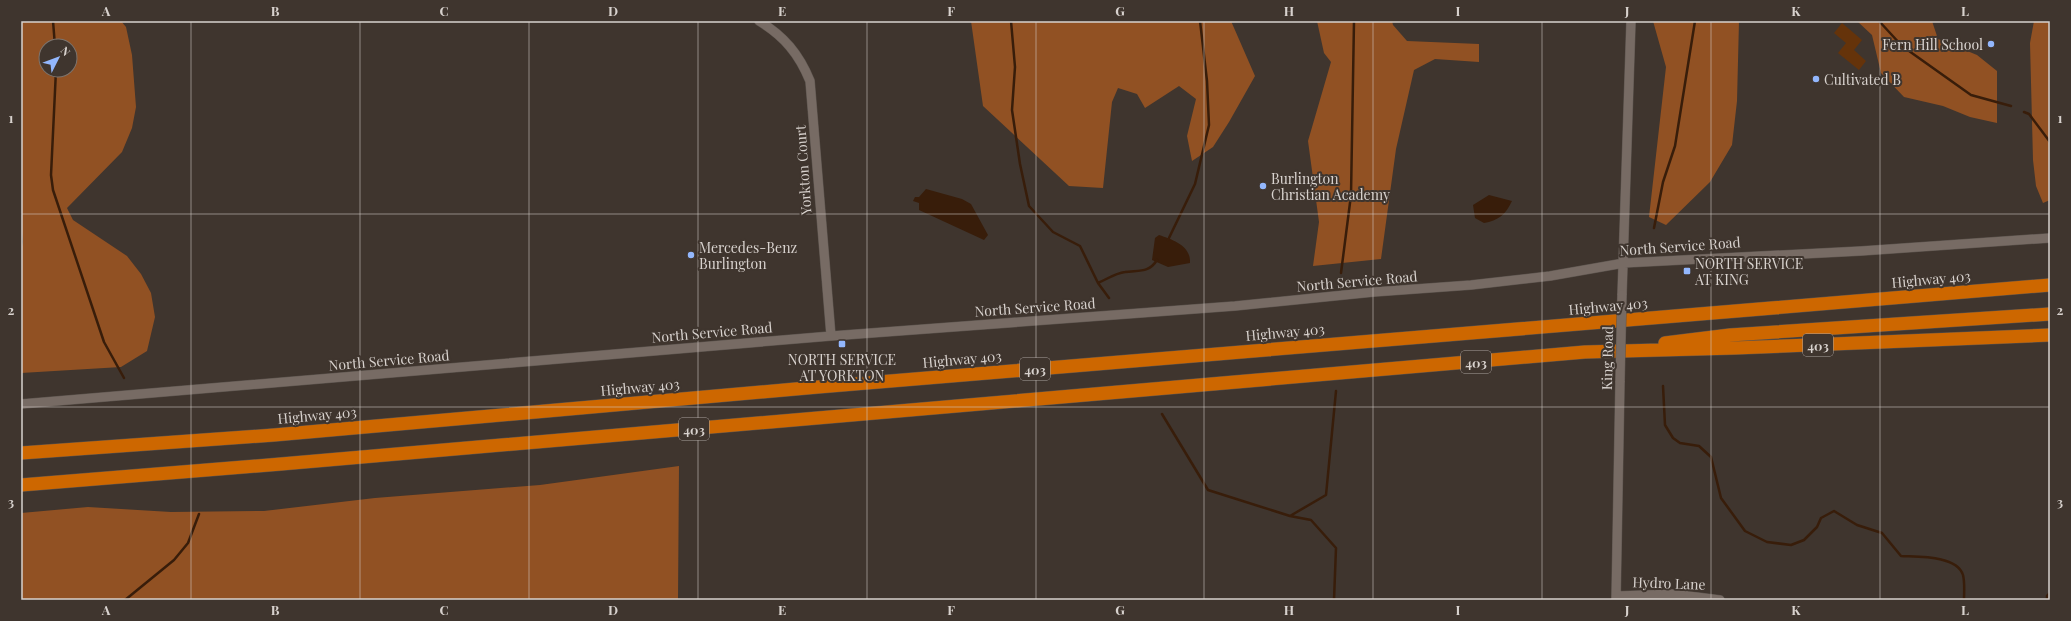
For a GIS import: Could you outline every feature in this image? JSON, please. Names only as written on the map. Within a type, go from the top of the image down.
[{"type":"highway","name":"Highway 403","points":[[21,453],[274,435],[818,387],[2050,285]]},
{"type":"highway","points":[[1585,352],[1730,335],[2050,314]]},
{"type":"highway","name":"403","points":[[21,485],[1585,352],[2050,336]]},
{"type":"street","name":"Yorkton Court","points":[[759,21],[775,31],[793,48],[803,64],[810,81],[831,336]]},
{"type":"street","name":"King Road","points":[[1616,598],[1622,295],[1630,21]]},
{"type":"street","name":"North Service Road","points":[[21,404],[831,336],[1234,306],[1374,292],[1471,285],[1550,276],[1624,263],[1861,251],[2050,238]]},
{"type":"street","name":"Hydro Lane","points":[[1616,598],[1673,594],[1720,600]]},
{"type":"shaded area","points":[[21,21],[121,21],[126,27],[132,55],[136,107],[132,128],[122,152],[67,208],[73,220],[127,256],[141,274],[151,293],[155,317],[147,351],[121,367],[21,373],[21,251],[23,242],[21,222]]},
{"type":"shaded area","points":[[971,21],[1231,21],[1255,76],[1213,147],[1192,161],[1187,136],[1196,99],[1179,86],[1145,108],[1137,94],[1118,88],[1112,102],[1103,188],[1069,186],[983,106]]},
{"type":"shaded area","points":[[1317,21],[1392,21],[1393,25],[1407,41],[1479,44],[1479,62],[1435,59],[1414,70],[1396,149],[1381,259],[1313,266],[1319,222],[1308,141],[1331,62],[1324,53]]},
{"type":"shaded area","points":[[1653,21],[1739,21],[1737,101],[1732,145],[1710,182],[1666,225],[1649,217],[1666,67]]},
{"type":"shaded area","points":[[1857,21],[1932,21],[1938,39],[1977,55],[1997,71],[1997,123],[1970,117],[1943,106],[1904,97],[1881,73],[1872,35]]},
{"type":"shaded area","points":[[2034,21],[2050,21],[2050,200],[2043,203],[2036,186],[2033,160],[2030,43]]},
{"type":"shaded area","points":[[1842,23],[1862,40],[1854,50],[1866,61],[1859,70],[1838,53],[1846,43],[1834,33]]},
{"type":"shaded area","points":[[926,189],[962,199],[971,204],[988,235],[984,240],[919,210],[919,203],[913,201],[915,197],[919,197]]},
{"type":"shaded area","points":[[1489,195],[1512,201],[1507,210],[1501,216],[1493,221],[1484,223],[1475,218],[1473,205]]},
{"type":"shaded area","points":[[1159,235],[1180,244],[1185,248],[1190,257],[1190,263],[1168,267],[1152,260],[1155,238]]},
{"type":"shaded area","points":[[679,466],[678,600],[21,600],[21,513],[88,507],[171,512],[264,511],[375,498],[540,485]]},
{"type":"waterway","points":[[53,21],[54,38]]},
{"type":"waterway","points":[[1011,21],[1015,67],[1012,110],[1020,164],[1029,206],[1053,232],[1080,246],[1098,283],[1109,298]]},
{"type":"waterway","points":[[1168,240],[1195,184],[1209,125],[1207,81],[1200,21]]},
{"type":"waterway","points":[[1341,273],[1351,195],[1354,21]]},
{"type":"waterway","points":[[1654,228],[1663,182],[1675,146],[1695,21]]},
{"type":"waterway","points":[[1879,21],[1902,46],[1971,95],[2011,106]]},
{"type":"waterway","points":[[56,78],[51,175],[53,190],[104,342],[124,378]]},
{"type":"waterway","points":[[2024,112],[2029,114],[2050,142]]},
{"type":"waterway","points":[[1098,283],[1115,275],[1147,269],[1157,260]]},
{"type":"waterway","points":[[1663,386],[1665,425],[1673,438],[1680,443],[1699,446],[1711,457],[1721,498],[1745,531],[1767,542],[1791,545],[1804,540],[1817,527],[1821,518],[1834,511],[1857,525],[1882,533],[1901,556],[1936,558],[1945,560],[1959,568],[1963,575],[1964,600]]},
{"type":"waterway","points":[[1290,516],[1326,495],[1336,391]]},
{"type":"waterway","points":[[1162,414],[1208,490],[1290,516],[1311,520],[1336,548],[1334,600]]},
{"type":"waterway","points":[[125,600],[174,560],[188,543],[199,514]]},
{"type":"waterway","points":[[2047,600],[2047,596],[2050,593]]},
{"type":"place","name":"Fern Hill School","points":[[1991,44]]},
{"type":"place","name":"Cultivated B","points":[[1816,79]]},
{"type":"place","name":"Burlington Christian Academy","points":[[1263,186]]},
{"type":"place","name":"Mercedes-Benz Burlington","points":[[691,255]]},
{"type":"place","name":"NORTH SERVICE AT KING","points":[[1687,271]]},
{"type":"place","name":"NORTH SERVICE AT YORKTON","points":[[842,344]]}]
